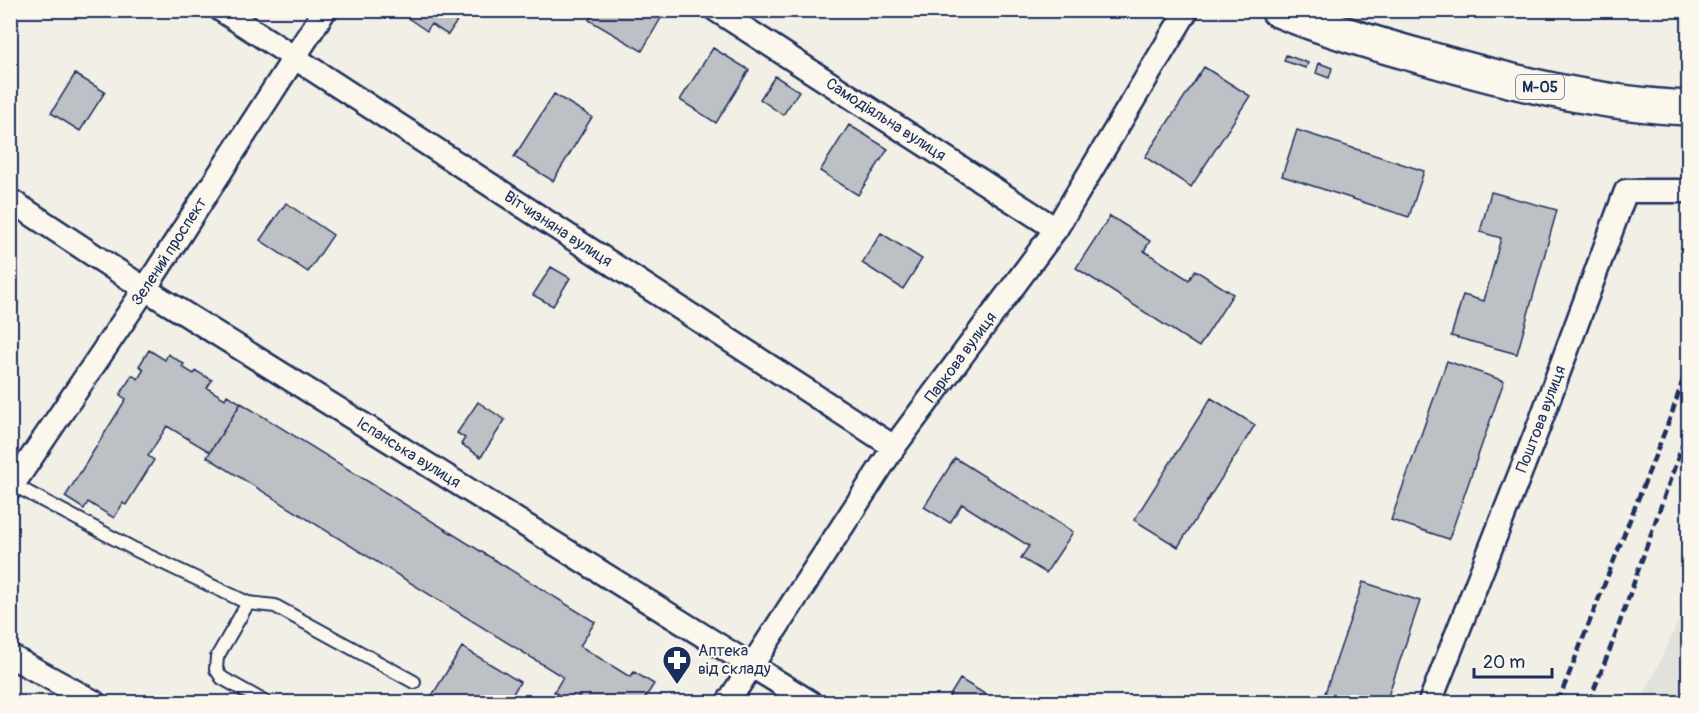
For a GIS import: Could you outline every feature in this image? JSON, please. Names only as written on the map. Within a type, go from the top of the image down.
[{"type":"main road","name":"М-05","points":[[1278,10],[1341,34],[1523,84],[1617,102],[1689,108]]},
{"type":"street","name":"Вітчизняна вулиця","points":[[221,10],[894,447]]},
{"type":"street","name":"Зелений проспект","points":[[11,486],[145,289],[325,10]]},
{"type":"street","name":"Самодіяльна вулиця","points":[[716,10],[1056,229]]},
{"type":"street","name":"Паркова вулиця","points":[[728,702],[894,447],[1056,229],[1187,10]]},
{"type":"street","name":"Поштова вулиця","points":[[1430,702],[1534,439],[1626,191],[1689,190]]},
{"type":"street","name":"Іспанська вулиця","points":[[10,200],[145,289],[810,702]]},
{"type":"street","points":[[10,656],[94,702]]},
{"type":"lane","points":[[11,486],[134,549],[248,603],[275,606],[414,682]]},
{"type":"lane","points":[[248,603],[217,657],[216,669],[222,678],[265,702]]},
{"type":"lane","points":[[1687,702],[1689,698]]},
{"type":"shaded area","points":[[1688,601],[1688,702],[1641,702]]},
{"type":"building","points":[[396,10],[464,10],[448,35],[431,24],[427,31]]},
{"type":"building","points":[[594,10],[648,10],[661,18],[642,51],[589,20]]},
{"type":"building","points":[[713,48],[749,70],[716,123],[680,100]]},
{"type":"building","points":[[1286,55],[1308,63],[1306,68],[1284,61]]},
{"type":"building","points":[[1319,63],[1332,68],[1329,78],[1316,73]]},
{"type":"building","points":[[1204,67],[1250,96],[1191,187],[1145,157]]},
{"type":"building","points":[[75,74],[105,92],[80,131],[51,113]]},
{"type":"building","points":[[775,76],[799,91],[783,115],[760,99]]},
{"type":"building","points":[[554,94],[592,117],[553,181],[514,157]]},
{"type":"building","points":[[849,125],[888,149],[858,195],[820,171]]},
{"type":"building","points":[[1297,130],[1424,171],[1409,217],[1282,176]]},
{"type":"building","points":[[1491,192],[1557,210],[1517,354],[1451,336],[1463,295],[1484,301],[1501,238],[1480,232]]},
{"type":"building","points":[[286,203],[333,235],[308,272],[260,240]]},
{"type":"building","points":[[1110,216],[1150,241],[1144,251],[1189,280],[1195,270],[1233,294],[1199,347],[1076,268]]},
{"type":"building","points":[[881,233],[922,259],[903,289],[862,263]]},
{"type":"building","points":[[551,267],[570,278],[553,306],[533,295]]},
{"type":"building","points":[[149,350],[165,360],[168,354],[184,364],[182,367],[194,374],[196,371],[212,380],[207,388],[225,399],[227,395],[241,403],[210,452],[167,426],[148,456],[154,460],[126,505],[123,503],[114,518],[88,502],[84,509],[65,497],[126,399],[120,395],[132,375],[138,379],[144,369],[139,366]]},
{"type":"building","points":[[1447,361],[1504,381],[1449,539],[1391,520]]},
{"type":"building","points":[[1211,398],[1255,425],[1178,547],[1134,520]]},
{"type":"building","points":[[478,402],[505,420],[481,457],[461,444],[465,438],[457,433]]},
{"type":"building","points":[[241,403],[595,622],[580,646],[630,677],[634,672],[654,684],[643,701],[645,702],[588,702],[578,697],[571,702],[554,692],[563,677],[207,457]]},
{"type":"building","points":[[955,458],[1073,532],[1046,573],[1021,558],[1029,546],[962,504],[950,523],[924,507]]},
{"type":"building","points":[[1363,582],[1420,601],[1386,702],[1322,702]]},
{"type":"building","points":[[462,647],[520,682],[508,702],[428,702]]},
{"type":"building","points":[[960,679],[998,702],[946,702]]},
{"type":"railway","points":[[1558,702],[1672,413],[1688,364]]},
{"type":"railway","points":[[1589,702],[1614,639],[1688,429]]},
{"type":"place","name":"Аптека від складу","points":[[677,686]]}]
